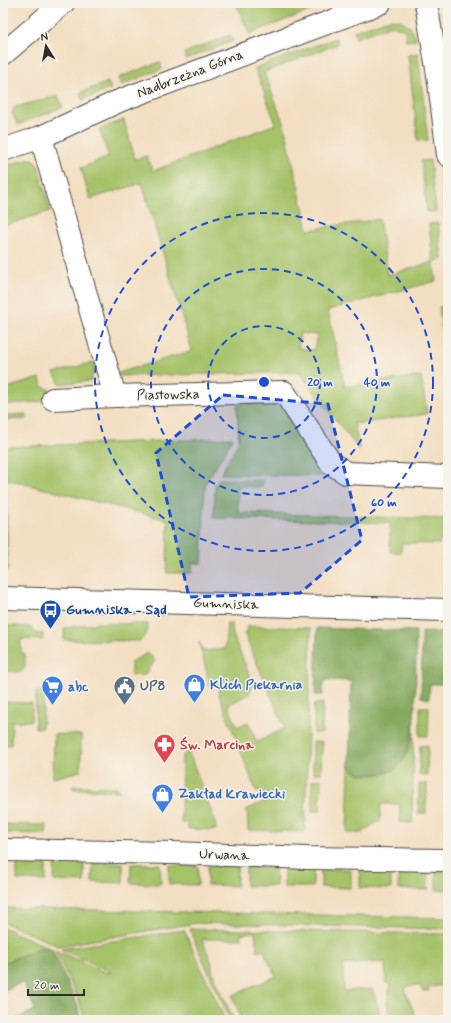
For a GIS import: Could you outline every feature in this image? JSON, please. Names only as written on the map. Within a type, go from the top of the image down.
[{"type":"street","points":[[3,54],[57,10],[63,3]]},
{"type":"street","name":"Nadbrzeżna Górna","points":[[3,150],[41,138],[119,101],[380,3]]},
{"type":"street","points":[[426,3],[438,75],[448,155]]},
{"type":"street","points":[[41,138],[115,396]]},
{"type":"street","name":"Piastowska","points":[[53,399],[284,392],[331,463],[346,473],[448,477]]},
{"type":"street","name":"Gumniska","points":[[3,598],[448,610]]},
{"type":"street","name":"Urwana","points":[[3,850],[446,860]]},
{"type":"highlighted area","points":[[223,395],[328,404],[362,540],[300,593],[189,597],[156,453]]},
{"type":"green space","points":[[236,3],[330,3],[249,34]]},
{"type":"green space","points":[[390,19],[400,20],[407,24],[416,40],[406,41],[405,30],[392,25],[356,38],[354,31]]},
{"type":"green space","points":[[230,35],[233,41],[186,59],[184,53]]},
{"type":"green space","points":[[336,38],[338,44],[264,72],[285,128],[308,230],[379,219],[388,275],[433,262],[436,281],[328,310],[345,387],[421,376],[427,414],[354,424],[360,451],[299,372],[119,376],[118,373],[192,351],[142,183],[90,199],[81,168],[109,157],[99,129],[124,120],[135,159],[147,156],[153,171],[276,124],[255,68]],"holes":[[[300,333],[317,335],[314,350],[298,348]]]},
{"type":"green space","points":[[418,53],[428,140],[418,141],[408,55]]},
{"type":"green space","points":[[160,62],[162,69],[121,85],[118,78]]},
{"type":"green space","points":[[108,82],[111,89],[82,100],[80,93]]},
{"type":"green space","points":[[58,96],[63,107],[18,125],[12,113],[15,107]]},
{"type":"green space","points":[[26,159],[33,159],[38,165],[50,211],[3,226],[3,167]]},
{"type":"green space","points":[[430,160],[436,211],[427,212],[421,161]]},
{"type":"green space","points":[[438,223],[442,259],[433,262],[429,224]]},
{"type":"green space","points":[[448,305],[448,372],[447,372],[439,307]]},
{"type":"green space","points":[[94,362],[94,370],[91,381],[60,384],[54,373]]},
{"type":"green space","points":[[40,378],[42,386],[52,391],[47,401],[3,405],[3,389]]},
{"type":"green space","points":[[273,403],[282,407],[324,476],[221,474],[239,441],[237,404]]},
{"type":"green space","points":[[27,414],[27,419],[4,420],[5,447],[233,438],[205,484],[202,563],[192,563],[192,573],[167,573],[168,520],[6,479],[8,570],[3,566],[3,415]]},
{"type":"green space","points":[[219,479],[263,481],[262,487],[238,486],[238,513],[448,519],[448,540],[439,540],[439,544],[402,543],[401,552],[390,552],[390,523],[214,518],[215,485]]},
{"type":"green space","points":[[98,623],[148,624],[148,627],[145,636],[139,641],[64,640],[64,628]]},
{"type":"green space","points":[[227,623],[232,623],[233,635],[253,684],[249,694],[228,705],[237,727],[248,722],[257,742],[285,728],[244,633],[248,633],[246,626],[311,628],[305,832],[248,830],[247,809],[264,802],[259,790],[256,791],[220,697],[217,684],[210,686],[199,642],[203,651],[225,649]]},
{"type":"green space","points":[[3,625],[31,627],[35,633],[43,634],[43,640],[21,639],[21,652],[25,654],[25,667],[21,672],[3,671]]},
{"type":"green space","points":[[317,628],[416,631],[415,703],[410,742],[405,757],[392,771],[378,774],[361,774],[355,772],[349,764],[351,681],[324,680],[323,695],[315,695]]},
{"type":"green space","points":[[422,632],[448,633],[448,684],[430,684],[429,699],[421,697]]},
{"type":"green space","points":[[148,653],[155,661],[144,675],[131,676],[131,662]]},
{"type":"green space","points":[[44,691],[42,728],[35,728],[36,692]]},
{"type":"green space","points":[[3,702],[32,703],[31,721],[12,721],[11,745],[3,745]]},
{"type":"green space","points":[[323,703],[322,733],[314,733],[314,704]]},
{"type":"green space","points":[[420,707],[429,707],[428,736],[420,736]]},
{"type":"green space","points":[[414,720],[412,823],[400,822],[400,804],[381,804],[380,822],[377,822],[361,833],[347,833],[349,764],[352,769],[357,772],[370,775],[384,773],[396,768],[404,759],[409,749]]},
{"type":"green space","points":[[54,734],[81,735],[81,771],[53,778]]},
{"type":"green space","points":[[313,742],[322,742],[321,773],[313,773]]},
{"type":"green space","points":[[428,745],[427,775],[419,774],[420,746]]},
{"type":"green space","points":[[187,751],[215,821],[216,830],[188,829],[188,823],[181,823],[182,756]]},
{"type":"green space","points":[[321,779],[320,811],[312,811],[312,780]]},
{"type":"green space","points":[[419,784],[427,784],[426,813],[418,813]]},
{"type":"green space","points":[[73,786],[116,787],[119,791],[73,789]]},
{"type":"green space","points":[[3,824],[47,825],[46,834],[3,833]]},
{"type":"green space","points":[[17,861],[46,862],[46,881],[17,880]]},
{"type":"green space","points":[[55,862],[84,863],[84,882],[54,881]]},
{"type":"green space","points":[[93,863],[123,863],[123,883],[92,882]]},
{"type":"green space","points":[[131,864],[160,864],[161,884],[130,883]]},
{"type":"green space","points":[[169,865],[198,866],[198,885],[169,884]]},
{"type":"green space","points":[[208,866],[237,866],[237,886],[207,885]]},
{"type":"green space","points":[[246,867],[275,868],[276,886],[246,886]]},
{"type":"green space","points":[[284,868],[313,868],[313,887],[284,887]]},
{"type":"green space","points":[[321,869],[351,869],[351,888],[321,887]]},
{"type":"green space","points":[[360,869],[391,870],[391,889],[360,888]]},
{"type":"green space","points":[[399,870],[428,871],[428,890],[398,889]]},
{"type":"green space","points":[[436,871],[444,871],[448,878],[448,890],[436,890]]},
{"type":"green space","points":[[3,908],[448,918],[448,929],[196,923],[58,946],[3,922]]},
{"type":"green space","points":[[3,927],[52,949],[40,948],[3,963]]},
{"type":"green space","points":[[189,929],[448,934],[448,987],[447,985],[428,987],[429,991],[423,991],[419,985],[407,986],[405,990],[417,1020],[389,1020],[387,1001],[391,984],[386,983],[385,962],[343,965],[344,991],[372,989],[379,1009],[380,1020],[333,1020],[333,1016],[308,1020],[242,1020],[232,996],[276,976],[263,949],[257,951],[255,932],[240,934],[241,939],[202,939],[212,964],[212,971],[234,1020],[230,1020]]},
{"type":"green space","points":[[184,930],[225,1020],[84,1020],[81,1005],[55,950],[107,973],[111,972],[61,949]]},
{"type":"green space","points":[[40,948],[52,949],[78,1006],[80,1020],[14,1020],[35,1010],[23,982],[3,991],[3,963]]},
{"type":"place","name":"Gumniska - Sąd","points":[[51,630]]},
{"type":"place","name":"Klich Piekarnia","points":[[195,704]]},
{"type":"place","name":"abc","points":[[53,706]]},
{"type":"place","name":"UP8","points":[[124,706]]},
{"type":"place","name":"Św. Marcina","points":[[165,764]]},
{"type":"place","name":"Zakład Krawiecki","points":[[162,814]]}]
